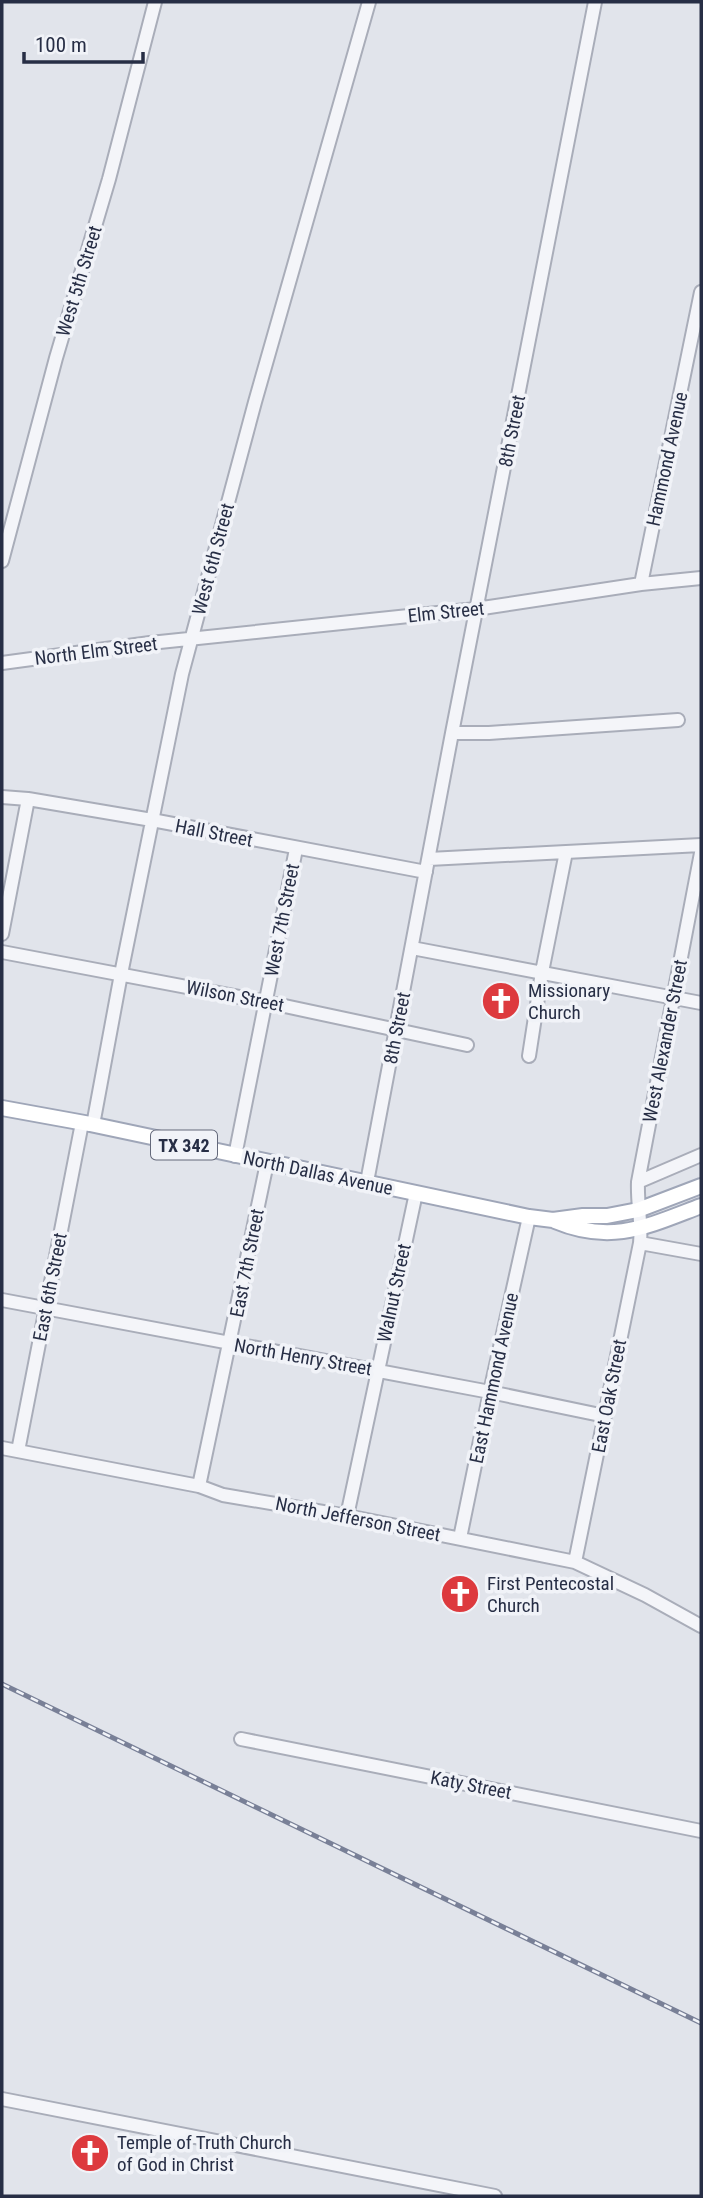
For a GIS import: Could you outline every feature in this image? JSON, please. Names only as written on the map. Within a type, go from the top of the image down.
[{"type":"main road","name":"North Dallas Avenue","points":[[2,1108],[552,1220],[578,1230],[640,1236],[701,1206]]},
{"type":"main road","name":"North Dallas Avenue","points":[[552,1220],[607,1216],[638,1210],[701,1186]]},
{"type":"street","name":"West 5th Street","points":[[2,561],[56,358],[109,179],[155,2]]},
{"type":"street","name":"West 6th Street","points":[[88,1124],[182,674],[255,402],[369,2]]},
{"type":"street","name":"8th Street","points":[[367,1182],[594,2]]},
{"type":"street","name":"Hammond Avenue","points":[[641,584],[701,292]]},
{"type":"street","name":"Elm Street","points":[[191,639],[477,609],[641,584],[701,578]]},
{"type":"street","name":"North Elm Street","points":[[2,663],[191,639]]},
{"type":"street","points":[[452,733],[489,733],[678,720]]},
{"type":"street","name":"Hall Street","points":[[2,797],[152,820],[296,849],[427,866],[566,852],[701,845]]},
{"type":"street","points":[[2,934],[28,799]]},
{"type":"street","name":"West 7th Street","points":[[235,1156],[296,849]]},
{"type":"street","points":[[529,1056],[542,972],[566,852]]},
{"type":"street","name":"West Alexander Street","points":[[640,1236],[638,1182],[701,853]]},
{"type":"street","points":[[412,948],[701,1003]]},
{"type":"street","name":"Wilson Street","points":[[2,952],[266,1002],[467,1045]]},
{"type":"street","name":"East 6th Street","points":[[18,1451],[46,1309],[88,1124]]},
{"type":"street","points":[[638,1182],[701,1155]]},
{"type":"street","name":"East 7th Street","points":[[200,1486],[267,1163]]},
{"type":"street","name":"Walnut Street","points":[[347,1516],[416,1193]]},
{"type":"street","name":"East Hammond Avenue","points":[[460,1538],[529,1217]]},
{"type":"street","points":[[640,1236],[701,1254]]},
{"type":"street","name":"East Oak Street","points":[[575,1562],[640,1236]]},
{"type":"street","name":"North Henry Street","points":[[2,1300],[605,1416]]},
{"type":"street","name":"North Jefferson Street","points":[[2,1448],[200,1486],[223,1495],[347,1516],[575,1562],[645,1595],[701,1626]]},
{"type":"street","name":"Katy Street","points":[[241,1739],[701,1831]]},
{"type":"street","points":[[2,2099],[495,2196]]},
{"type":"railway","points":[[2,1684],[701,2023]]},
{"type":"place","name":"Missionary Church","points":[[501,1001]]},
{"type":"place","name":"First Pentecostal Church","points":[[460,1594]]},
{"type":"place","name":"Temple of Truth Church of God in Christ","points":[[90,2153]]}]
